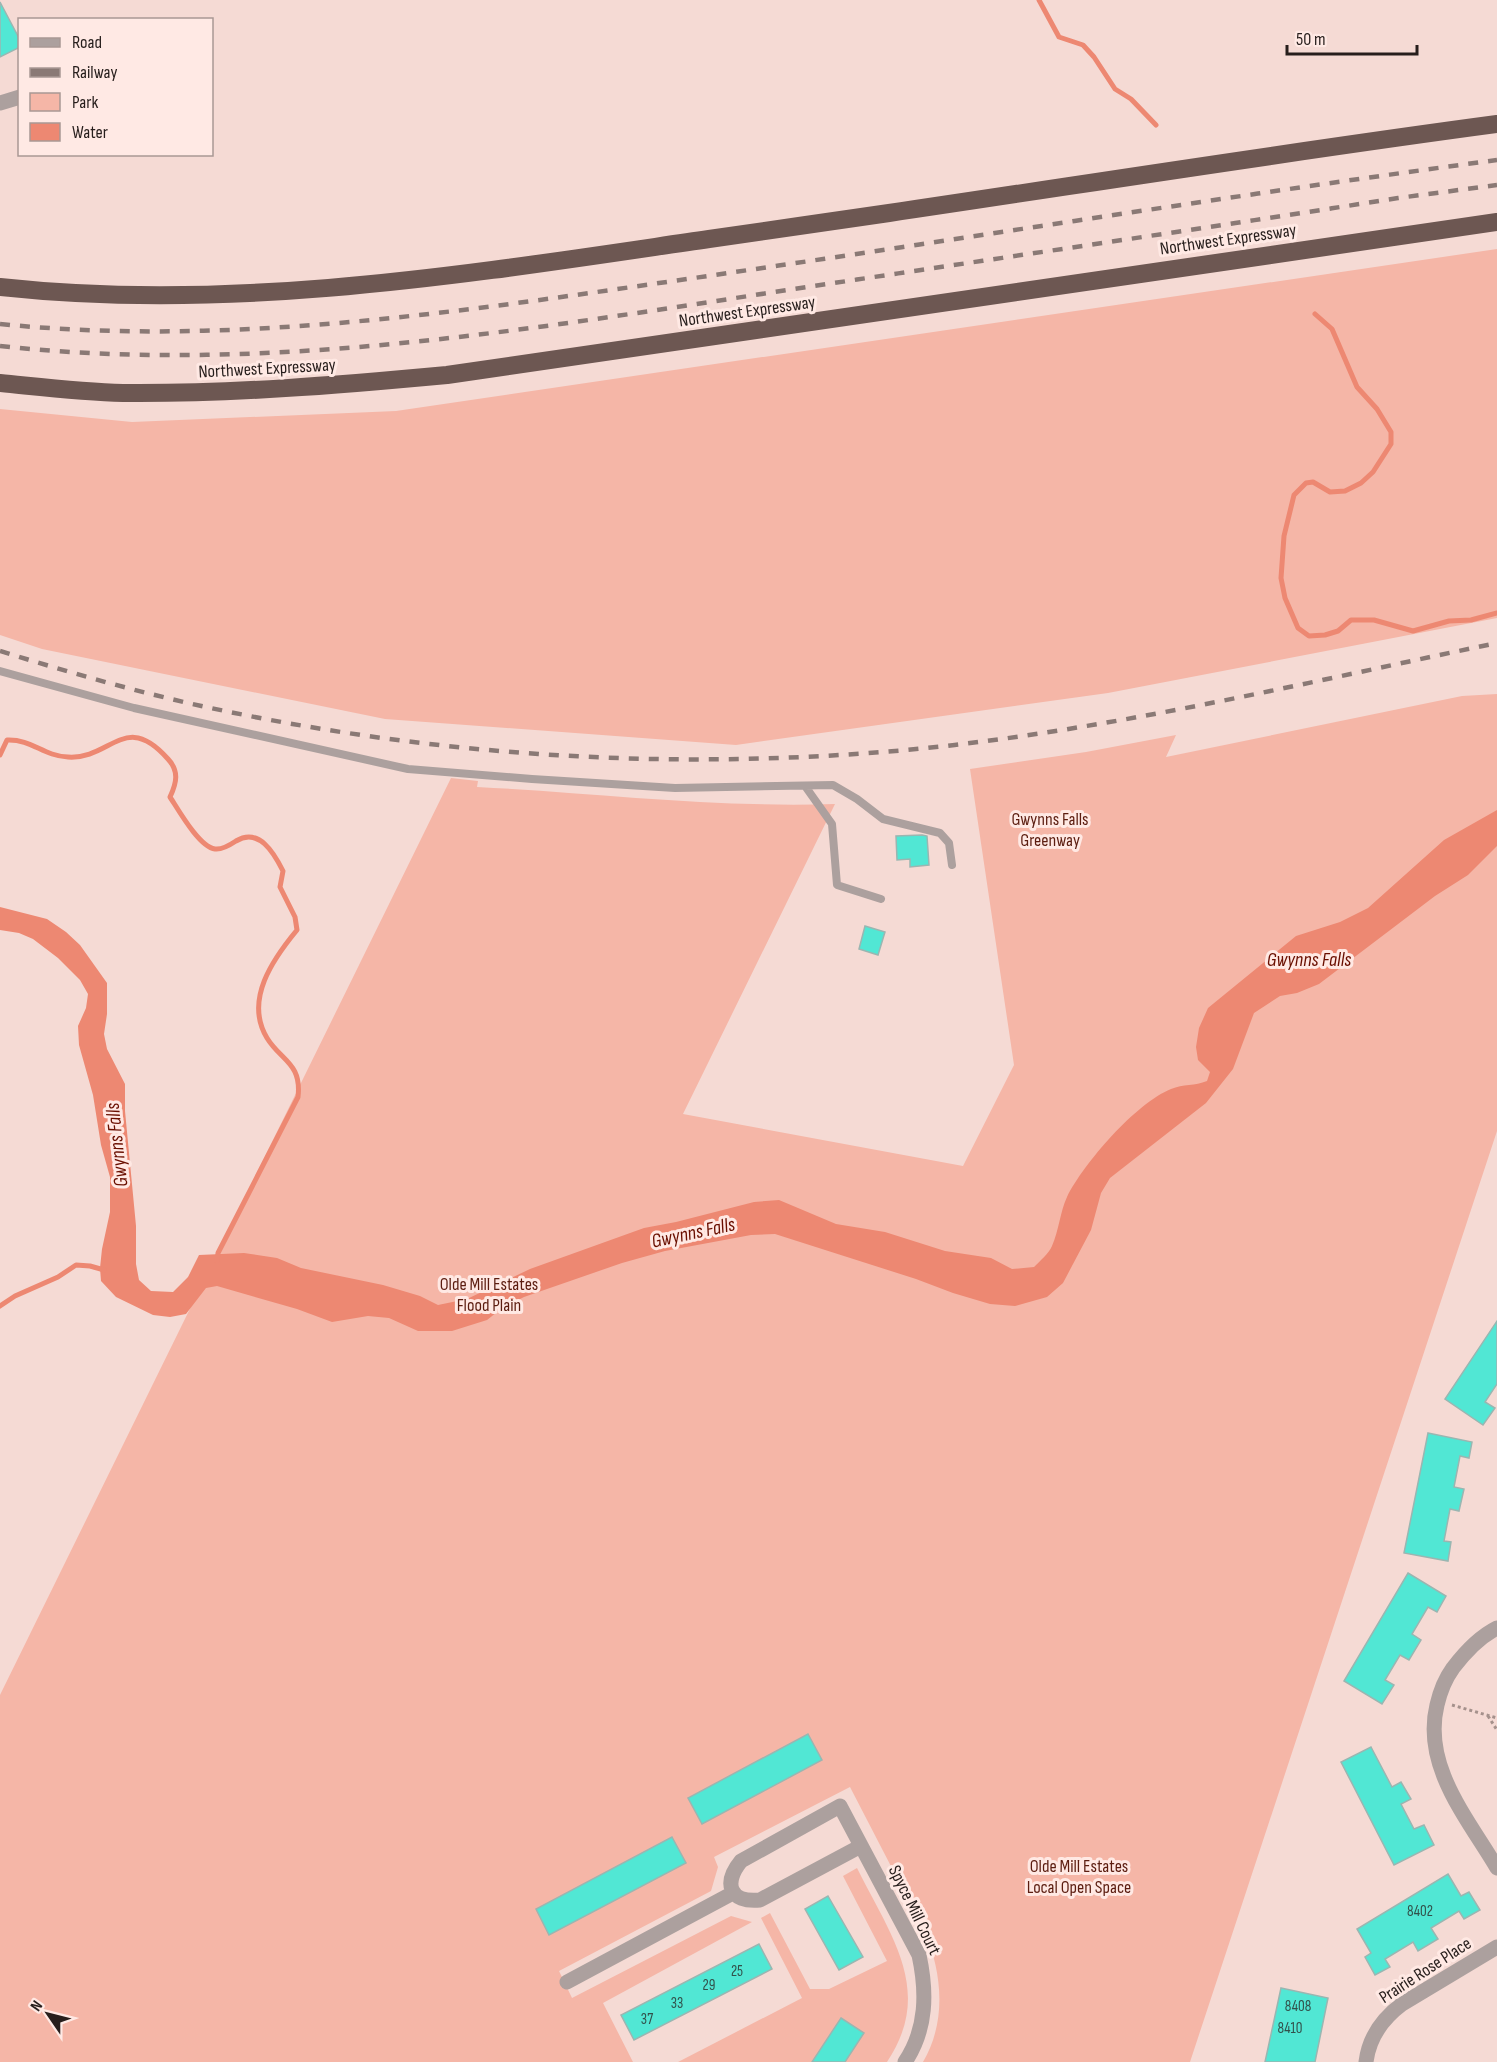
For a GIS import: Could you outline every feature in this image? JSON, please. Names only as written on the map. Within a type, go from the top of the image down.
[{"type":"highway","points":[[0,287],[50,291],[217,295],[308,290],[430,278],[1497,124]]},
{"type":"highway","name":"Northwest Expressway","points":[[0,383],[121,393],[218,392],[318,388],[447,375],[1497,222]]},
{"type":"street","points":[[0,103],[18,98]]},
{"type":"street","points":[[1497,1628],[1474,1643],[1449,1673],[1438,1701],[1433,1734],[1436,1755],[1444,1780],[1497,1868]]},
{"type":"street","name":"Spyce Mill Court","points":[[733,1893],[730,1884],[733,1871],[741,1861],[840,1806],[919,1955],[926,1996],[924,2014],[911,2053],[905,2062]]},
{"type":"street","points":[[567,1982],[733,1893],[739,1899],[760,1900],[861,1846]]},
{"type":"street","name":"Prairie Rose Place","points":[[1366,2062],[1372,2039],[1389,2014],[1497,1947]]},
{"type":"lane","points":[[0,671],[134,708],[408,768],[675,788],[833,785],[857,799],[883,819],[940,833],[949,843],[952,866]]},
{"type":"lane","points":[[805,786],[832,824],[837,885],[881,899]]},
{"type":"path","points":[[1438,1701],[1497,1718]]},
{"type":"path","points":[[1488,1715],[1497,1730]]},
{"type":"green space","points":[[1497,249],[1497,618],[1108,693],[736,745],[385,719],[42,649],[0,635],[0,409],[132,422],[396,411]]},
{"type":"green space","points":[[1497,694],[1497,1131],[1190,2062],[923,2062],[931,2046],[939,2014],[938,1980],[931,1948],[925,1932],[850,1787],[714,1857],[718,1867],[711,1891],[559,1971],[572,1998],[731,1916],[752,1922],[603,2003],[633,2062],[0,2062],[0,1695],[451,778],[478,781],[477,787],[745,804],[835,804],[683,1114],[963,1166],[1014,1065],[970,769],[1086,752],[1176,735],[1166,757],[1462,696]]},
{"type":"green space","points":[[857,1868],[894,1940],[907,1987],[907,2011],[901,2036],[887,2062],[678,2062],[802,1998],[761,1918],[770,1913],[810,1989],[829,1989],[887,1961],[843,1876]]},
{"type":"water","name":"Gwynns Falls","points":[[1497,810],[1497,846],[1468,875],[1435,896],[1319,984],[1297,993],[1280,996],[1254,1013],[1233,1069],[1206,1103],[1110,1178],[1101,1193],[1091,1230],[1063,1283],[1047,1297],[1015,1306],[990,1304],[953,1293],[775,1234],[751,1235],[665,1251],[622,1263],[524,1297],[501,1309],[487,1320],[452,1331],[418,1331],[389,1318],[368,1316],[332,1322],[297,1309],[217,1286],[206,1288],[186,1314],[170,1317],[153,1315],[116,1297],[101,1281],[102,1249],[110,1212],[110,1177],[101,1145],[93,1095],[79,1045],[78,1026],[86,1008],[88,994],[80,980],[58,958],[33,939],[19,933],[0,930],[0,907],[47,919],[80,945],[107,983],[107,1014],[104,1034],[107,1049],[125,1084],[125,1111],[136,1226],[136,1264],[139,1280],[151,1291],[173,1292],[188,1277],[199,1255],[244,1253],[277,1258],[301,1268],[383,1285],[420,1296],[438,1305],[467,1299],[530,1269],[644,1228],[754,1202],[779,1200],[836,1224],[885,1232],[945,1251],[991,1258],[1012,1269],[1034,1267],[1049,1251],[1067,1197],[1075,1183],[1098,1152],[1127,1120],[1157,1096],[1171,1089],[1207,1081],[1210,1072],[1198,1060],[1196,1047],[1199,1028],[1208,1008],[1296,936],[1340,922],[1368,908],[1444,840]]},
{"type":"building","points":[[0,2],[18,36],[18,48],[0,57]]},
{"type":"building","points":[[896,836],[927,836],[929,865],[910,867],[910,859],[897,860]]},
{"type":"building","points":[[865,926],[885,932],[878,955],[859,949]]},
{"type":"building","points":[[1497,1321],[1497,1384],[1485,1402],[1495,1408],[1483,1425],[1445,1399]]},
{"type":"building","points":[[1428,1433],[1472,1442],[1469,1458],[1460,1456],[1454,1487],[1464,1489],[1459,1511],[1450,1509],[1444,1541],[1451,1542],[1448,1561],[1404,1553]]},
{"type":"building","points":[[1408,1573],[1446,1596],[1437,1612],[1428,1607],[1412,1634],[1421,1640],[1409,1660],[1400,1655],[1385,1680],[1394,1685],[1382,1704],[1344,1681]]},
{"type":"building","points":[[808,1734],[822,1760],[702,1824],[688,1798]]},
{"type":"building","points":[[1371,1747],[1392,1787],[1401,1782],[1411,1799],[1401,1804],[1414,1829],[1424,1825],[1434,1845],[1394,1865],[1341,1762]]},
{"type":"building","points":[[672,1837],[686,1863],[549,1935],[536,1909]]},
{"type":"building","points":[[1448,1874],[1461,1896],[1469,1892],[1480,1910],[1464,1919],[1459,1911],[1431,1928],[1438,1939],[1418,1951],[1413,1942],[1385,1959],[1390,1967],[1375,1975],[1365,1957],[1371,1953],[1357,1929]]},
{"type":"building","points":[[828,1896],[863,1957],[839,1970],[805,1909]]},
{"type":"building","points":[[759,1944],[772,1969],[634,2040],[621,2015]]},
{"type":"building","points":[[1281,1988],[1328,1998],[1315,2062],[1265,2062]]},
{"type":"building","points":[[841,2018],[864,2033],[845,2062],[812,2062]]},
{"type":"waterway","points":[[1039,0],[1059,37],[1083,45],[1094,57],[1115,89],[1131,99],[1156,125]]},
{"type":"waterway","points":[[1315,314],[1332,329],[1357,387],[1377,409],[1391,432],[1391,444],[1373,472],[1361,483],[1345,491],[1330,492],[1313,482],[1306,483],[1294,495],[1284,536],[1281,578],[1285,598],[1298,628],[1309,636],[1325,635],[1338,631],[1351,620],[1374,620],[1413,631],[1449,621],[1471,620],[1497,613]]},
{"type":"waterway","points":[[0,755],[7,740],[24,742],[51,754],[68,757],[83,756],[118,741],[140,738],[153,745],[172,763],[176,777],[170,797],[202,842],[218,849],[252,837],[265,844],[283,871],[280,887],[295,917],[297,930],[279,954],[264,981],[259,1009],[261,1024],[267,1038],[294,1069],[297,1077],[298,1097],[218,1253],[217,1261]]},
{"type":"waterway","points":[[0,1306],[15,1296],[58,1277],[76,1265],[104,1270]]},
{"type":"railway","points":[[0,324],[86,330],[172,331],[258,329],[430,314],[1497,160]]},
{"type":"railway","points":[[0,346],[96,353],[193,355],[289,352],[385,345],[577,322],[1497,185]]},
{"type":"railway","points":[[0,651],[103,681],[206,707],[384,738],[475,749],[565,756],[746,759],[927,748],[1070,729],[1213,703],[1497,643]]},
{"type":"park label","name":"Gwynns Falls Greenway","points":[[1050,829]]},
{"type":"park label","name":"Olde Mill Estates Flood Plain","points":[[489,1294]]},
{"type":"park label","name":"Olde Mill Estates Local Open Space","points":[[1079,1876]]}]
